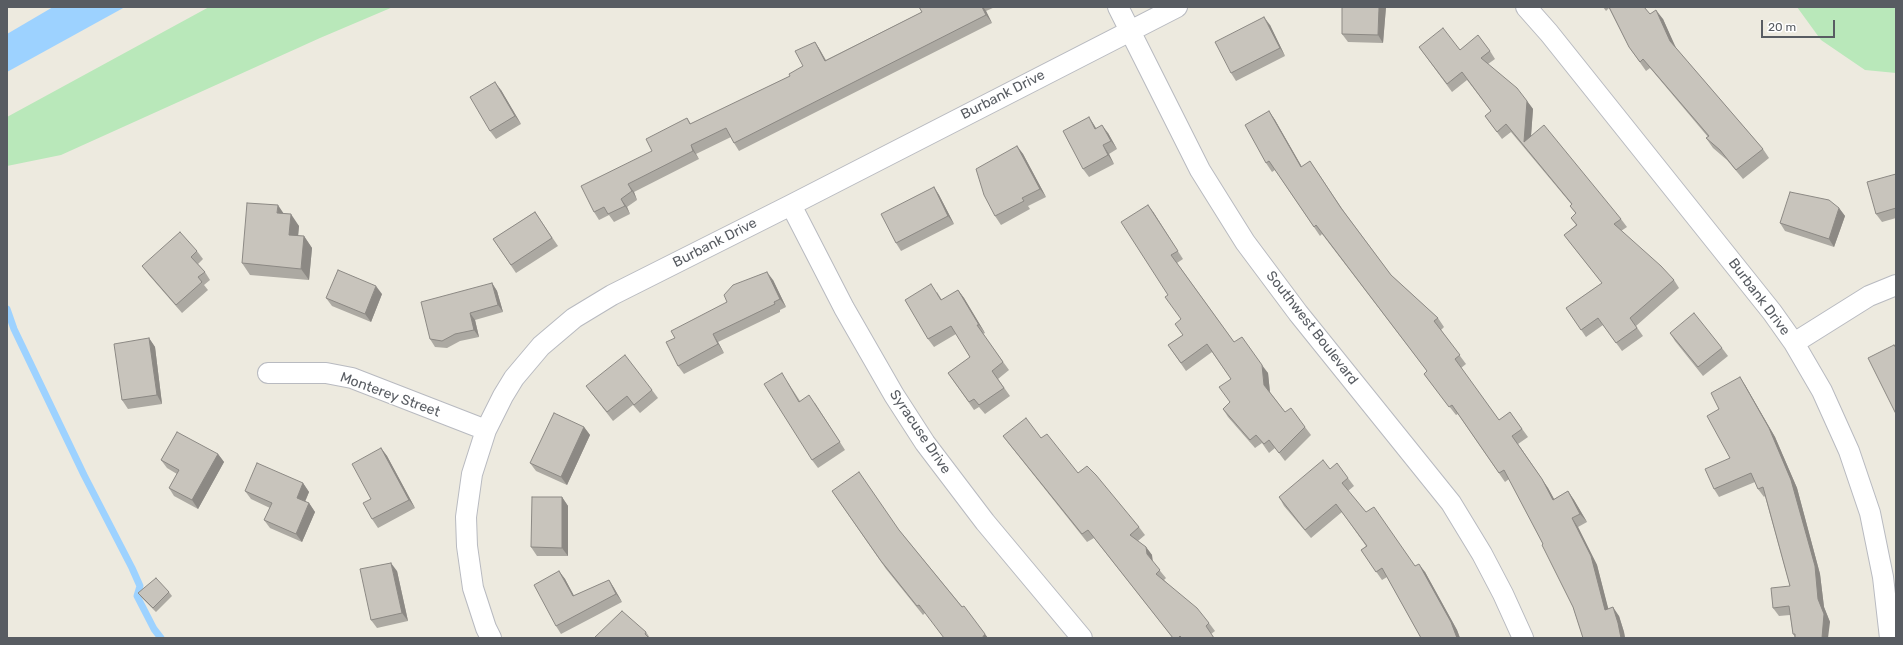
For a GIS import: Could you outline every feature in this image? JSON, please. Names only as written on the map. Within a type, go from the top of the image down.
[{"type":"street","name":"Southwest Boulevard","points":[[1118,7],[1200,170],[1245,242],[1298,313],[1451,503],[1500,587],[1523,638]]},
{"type":"street","name":"Burbank Drive","points":[[491,638],[486,628],[473,588],[467,546],[466,517],[472,474],[486,430],[503,396],[514,378],[541,346],[574,318],[612,295],[791,205],[1176,7]]},
{"type":"street","name":"Burbank Drive","points":[[1526,7],[1549,33],[1767,305],[1794,343],[1822,391],[1849,451],[1865,499],[1883,577],[1890,638]]},
{"type":"street","name":"Syracuse Drive","points":[[791,205],[844,308],[894,395],[925,443],[985,522],[1082,638]]},
{"type":"street","points":[[1794,343],[1869,296],[1896,285]]},
{"type":"street","name":"Monterey Street","points":[[268,374],[326,372],[352,378],[486,430]]},
{"type":"green space","points":[[209,7],[393,7],[320,38],[61,155],[7,166],[7,117]]},
{"type":"green space","points":[[1797,7],[1896,7],[1896,73],[1865,70],[1821,40]]},
{"type":"water","points":[[53,7],[125,7],[7,72],[7,34]]},
{"type":"building","points":[[919,7],[982,7],[986,15],[734,143],[726,128],[691,145],[693,151],[628,184],[632,191],[621,199],[625,206],[608,214],[604,207],[594,212],[581,186],[652,151],[646,139],[687,118],[690,124],[790,76],[789,74],[803,66],[795,51],[815,42],[825,61],[922,12]]},
{"type":"building","points":[[1342,7],[1379,7],[1378,35],[1342,34]]},
{"type":"building","points":[[1609,7],[1644,7],[1650,14],[1656,10],[1670,41],[1763,149],[1736,170],[1720,150],[1706,138],[1709,136],[1643,59],[1640,62],[1629,47]]},
{"type":"building","points":[[1264,17],[1280,48],[1231,73],[1215,42]]},
{"type":"building","points":[[1443,28],[1460,50],[1478,35],[1490,51],[1481,58],[1517,88],[1527,101],[1524,142],[1544,125],[1621,219],[1614,224],[1661,266],[1674,280],[1630,318],[1637,328],[1616,343],[1598,318],[1581,330],[1566,308],[1602,283],[1564,235],[1577,225],[1571,218],[1576,213],[1570,206],[1572,204],[1506,124],[1497,132],[1485,116],[1491,111],[1462,72],[1447,84],[1419,47]]},
{"type":"building","points":[[495,82],[515,116],[490,131],[470,97]]},
{"type":"building","points":[[1269,111],[1301,167],[1310,161],[1341,208],[1391,275],[1438,318],[1434,321],[1460,355],[1455,359],[1499,420],[1510,412],[1522,429],[1512,436],[1542,479],[1553,500],[1568,491],[1580,514],[1572,518],[1591,556],[1605,610],[1613,607],[1621,638],[1583,638],[1573,607],[1542,545],[1543,544],[1504,470],[1499,473],[1452,405],[1449,407],[1424,374],[1427,371],[1316,225],[1314,227],[1269,161],[1266,163],[1245,125]]},
{"type":"building","points":[[1089,117],[1095,129],[1102,125],[1111,141],[1103,145],[1108,155],[1083,169],[1063,131]]},
{"type":"building","points":[[1017,146],[1040,189],[1022,198],[1024,201],[995,216],[984,195],[976,169]]},
{"type":"building","points":[[1896,174],[1896,208],[1876,214],[1867,182]]},
{"type":"building","points":[[934,187],[948,216],[896,243],[881,214]]},
{"type":"building","points":[[1790,192],[1829,200],[1839,208],[1829,239],[1780,223]]},
{"type":"building","points":[[247,203],[278,205],[277,213],[291,214],[289,235],[304,236],[301,269],[242,263]]},
{"type":"building","points":[[1148,205],[1178,251],[1171,255],[1234,342],[1242,337],[1262,365],[1264,385],[1285,412],[1291,408],[1305,427],[1279,453],[1269,440],[1264,444],[1256,435],[1250,440],[1223,409],[1230,402],[1219,387],[1231,379],[1207,344],[1181,363],[1168,345],[1183,335],[1175,324],[1181,319],[1165,297],[1168,295],[1121,222]]},
{"type":"building","points":[[535,212],[552,238],[511,265],[493,239]]},
{"type":"building","points":[[180,232],[197,251],[191,257],[205,272],[198,277],[202,282],[176,305],[142,266]]},
{"type":"building","points":[[338,270],[376,286],[365,314],[326,298]]},
{"type":"building","points":[[767,272],[780,299],[774,302],[775,304],[713,334],[718,344],[678,366],[666,342],[675,338],[671,331],[727,302],[724,295],[733,285]]},
{"type":"building","points":[[492,283],[498,305],[470,313],[474,330],[455,334],[442,341],[430,339],[421,302]]},
{"type":"building","points":[[931,284],[941,300],[958,290],[979,325],[977,325],[1003,362],[992,371],[1004,388],[979,405],[974,399],[969,402],[948,373],[970,357],[951,326],[928,339],[905,300]]},
{"type":"building","points":[[1694,313],[1722,348],[1698,367],[1670,333]]},
{"type":"building","points":[[149,338],[157,395],[122,400],[114,344]]},
{"type":"building","points":[[1894,345],[1896,348],[1896,414],[1868,358]]},
{"type":"building","points":[[625,355],[652,390],[634,405],[627,396],[607,412],[586,386]]},
{"type":"building","points":[[782,373],[799,402],[809,395],[840,442],[812,460],[764,384]]},
{"type":"building","points":[[1740,377],[1769,428],[1791,480],[1815,566],[1818,599],[1824,614],[1822,638],[1795,638],[1795,634],[1793,634],[1789,606],[1773,608],[1771,588],[1790,586],[1763,487],[1758,489],[1751,473],[1714,489],[1705,469],[1730,458],[1707,416],[1719,409],[1711,393]]},
{"type":"building","points":[[554,413],[584,427],[561,477],[530,463]]},
{"type":"building","points":[[1026,418],[1041,438],[1047,434],[1078,473],[1087,466],[1096,475],[1139,527],[1130,535],[1146,547],[1147,554],[1160,570],[1156,574],[1197,608],[1209,623],[1206,626],[1214,638],[1182,638],[1180,636],[1178,638],[1173,638],[1088,530],[1082,534],[1003,436]]},
{"type":"building","points":[[177,432],[218,454],[192,500],[169,488],[179,470],[161,460]]},
{"type":"building","points":[[381,448],[409,500],[372,519],[363,503],[371,499],[352,464]]},
{"type":"building","points":[[1323,460],[1330,469],[1337,463],[1348,478],[1342,483],[1366,512],[1374,507],[1415,566],[1419,564],[1451,622],[1457,638],[1421,638],[1382,568],[1376,572],[1361,550],[1367,546],[1336,504],[1305,530],[1279,497]]},
{"type":"building","points":[[257,463],[303,483],[297,498],[309,503],[296,534],[264,520],[272,503],[245,491]]},
{"type":"building","points":[[859,472],[899,530],[962,607],[964,606],[985,634],[982,638],[944,638],[919,605],[917,606],[881,561],[832,491]]},
{"type":"building","points":[[532,497],[562,497],[562,548],[531,547]]},
{"type":"building","points":[[391,563],[402,613],[371,620],[360,569]]},
{"type":"building","points":[[559,571],[573,596],[609,580],[616,594],[556,626],[534,585]]},
{"type":"building","points":[[156,578],[169,592],[153,608],[138,593]]},
{"type":"building","points":[[622,611],[646,632],[645,634],[649,638],[594,638]]},
{"type":"waterway","points":[[7,309],[14,329],[84,475],[132,568],[140,586],[137,596],[154,629],[161,638]]}]
